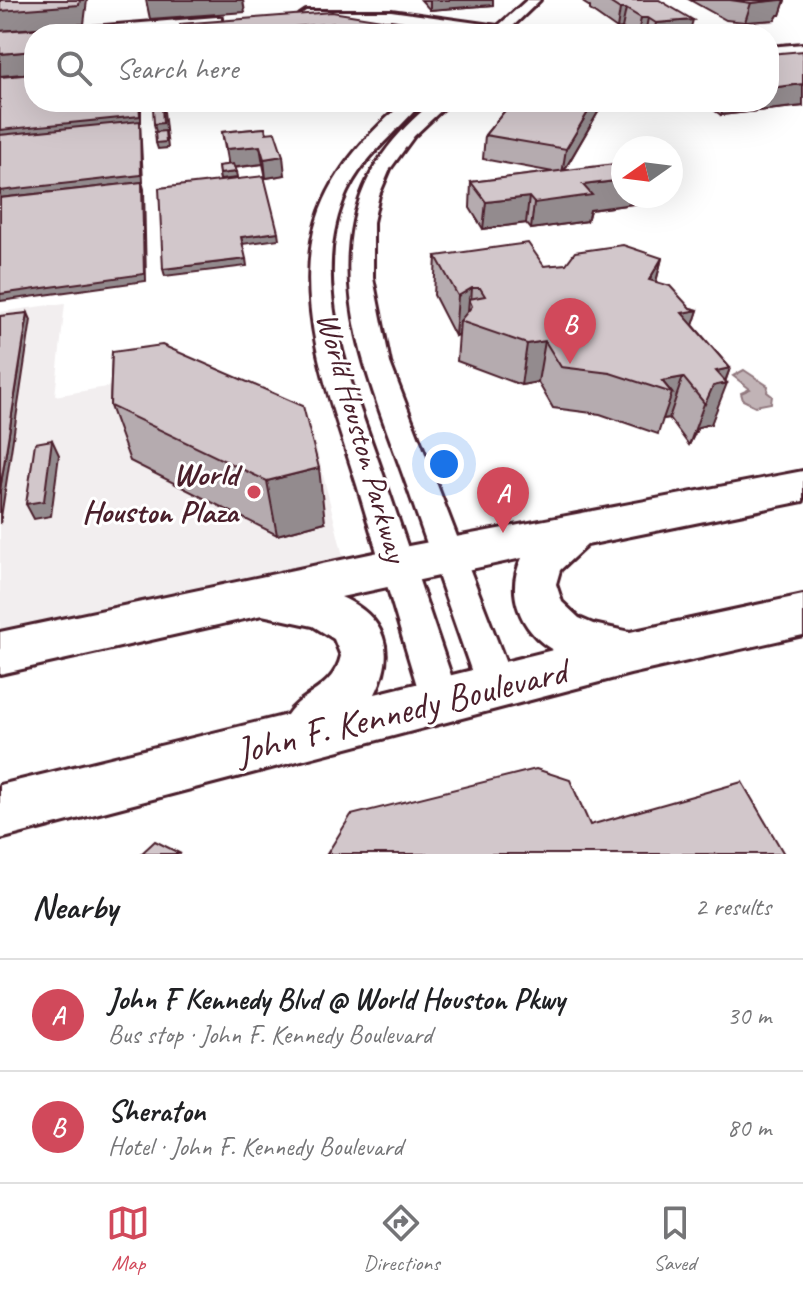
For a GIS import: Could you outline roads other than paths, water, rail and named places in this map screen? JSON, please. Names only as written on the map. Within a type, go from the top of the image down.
[{"type":"highway","points":[[0,653],[398,566],[451,558],[803,486]]},
{"type":"highway","points":[[574,532],[540,564],[534,587],[539,604],[550,623],[571,637],[630,653]]},
{"type":"highway","points":[[252,598],[306,605],[328,612],[354,631],[364,652],[365,665],[360,677],[343,702],[284,741]]},
{"type":"highway","name":"John F. Kennedy Boulevard","points":[[0,812],[630,653],[803,615]]},
{"type":"street","points":[[508,24],[534,0]]},
{"type":"street","points":[[366,17],[412,24]]},
{"type":"street","points":[[295,19],[418,17],[456,24]]},
{"type":"street","points":[[214,24],[229,23],[221,24]]},
{"type":"street","points":[[779,41],[803,39]]},
{"type":"street","points":[[779,50],[803,48]]},
{"type":"street","name":"World Houston Parkway","points":[[403,112],[372,141],[351,168],[332,207],[321,260],[324,317],[330,349],[441,702]]},
{"type":"street","name":"World Houston Parkway","points":[[432,112],[397,145],[379,172],[366,204],[359,255],[365,313],[377,363],[496,687]]},
{"type":"street","points":[[351,168],[379,172]]},
{"type":"street","points":[[324,317],[365,313]]},
{"type":"place","name":"Sheraton","points":[[570,364]]},
{"type":"place","name":"World Houston Plaza","points":[[254,492]]},
{"type":"place","name":"John F Kennedy Blvd @ World Houston Pkwy","points":[[503,533]]}]
